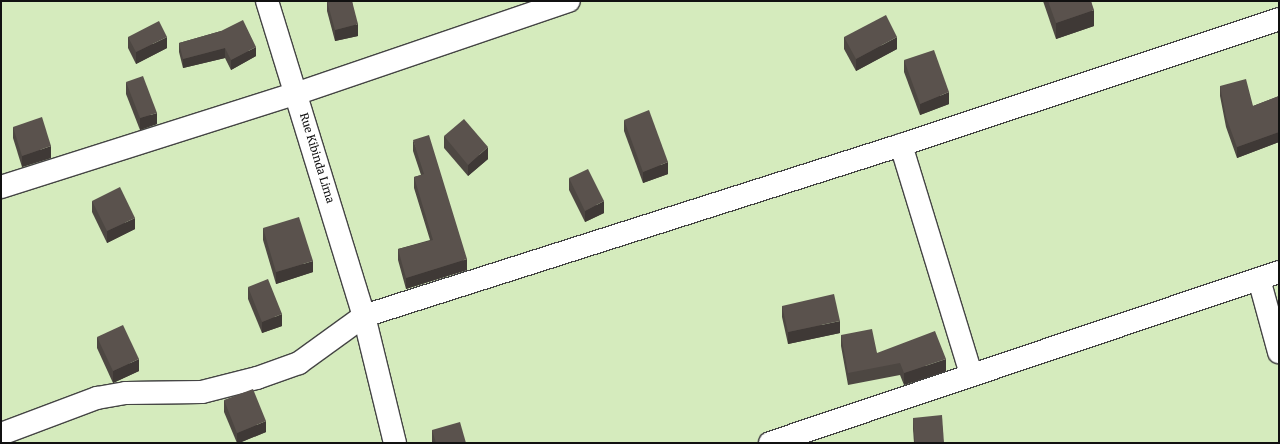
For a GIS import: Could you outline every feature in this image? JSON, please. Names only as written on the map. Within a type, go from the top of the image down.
[{"type":"street","name":"Rue Kibinda Lima","points":[[267,1],[298,93],[364,316],[395,443]]},
{"type":"street","points":[[1,187],[298,93],[569,1]]},
{"type":"street","points":[[1,434],[97,398],[126,393],[202,392],[257,378],[299,363],[364,316],[901,146],[1279,19]]},
{"type":"street","points":[[901,146],[970,374]]},
{"type":"street","points":[[770,443],[970,374],[1269,276],[1279,352]]},
{"type":"green space","points":[[1,1],[1279,1],[1279,443],[1,443]]},
{"type":"building","points":[[327,1],[352,1],[358,24],[335,30]]},
{"type":"building","points":[[1048,1],[1091,1],[1094,10],[1056,23]]},
{"type":"building","points":[[886,15],[897,37],[856,59],[844,37]]},
{"type":"building","points":[[243,20],[256,47],[231,60],[225,48],[183,59],[179,43],[221,31]]},
{"type":"building","points":[[159,21],[167,37],[136,52],[128,37]]},
{"type":"building","points":[[934,50],[949,92],[920,104],[904,60]]},
{"type":"building","points":[[143,76],[157,113],[140,118],[126,82]]},
{"type":"building","points":[[1246,79],[1253,106],[1279,96],[1279,132],[1237,147],[1226,117],[1220,86]]},
{"type":"building","points":[[649,110],[668,162],[643,172],[624,120]]},
{"type":"building","points":[[42,117],[51,146],[22,156],[13,127]]},
{"type":"building","points":[[464,119],[488,147],[468,165],[444,136]]},
{"type":"building","points":[[429,135],[467,259],[406,278],[398,249],[433,240],[414,177],[424,174],[413,140]]},
{"type":"building","points":[[588,169],[604,201],[585,211],[569,178]]},
{"type":"building","points":[[120,187],[135,218],[107,231],[92,201]]},
{"type":"building","points":[[299,217],[313,261],[276,272],[263,228]]},
{"type":"building","points":[[268,279],[282,314],[262,322],[248,287]]},
{"type":"building","points":[[834,294],[840,321],[788,332],[782,306]]},
{"type":"building","points":[[123,325],[139,359],[113,371],[97,337]]},
{"type":"building","points":[[872,329],[877,353],[935,331],[946,359],[904,373],[900,363],[848,373],[841,335]]},
{"type":"building","points":[[253,389],[266,421],[237,433],[224,400]]},
{"type":"building","points":[[942,415],[944,443],[915,443],[913,418]]},
{"type":"building","points":[[460,422],[466,443],[436,443],[432,430]]}]
